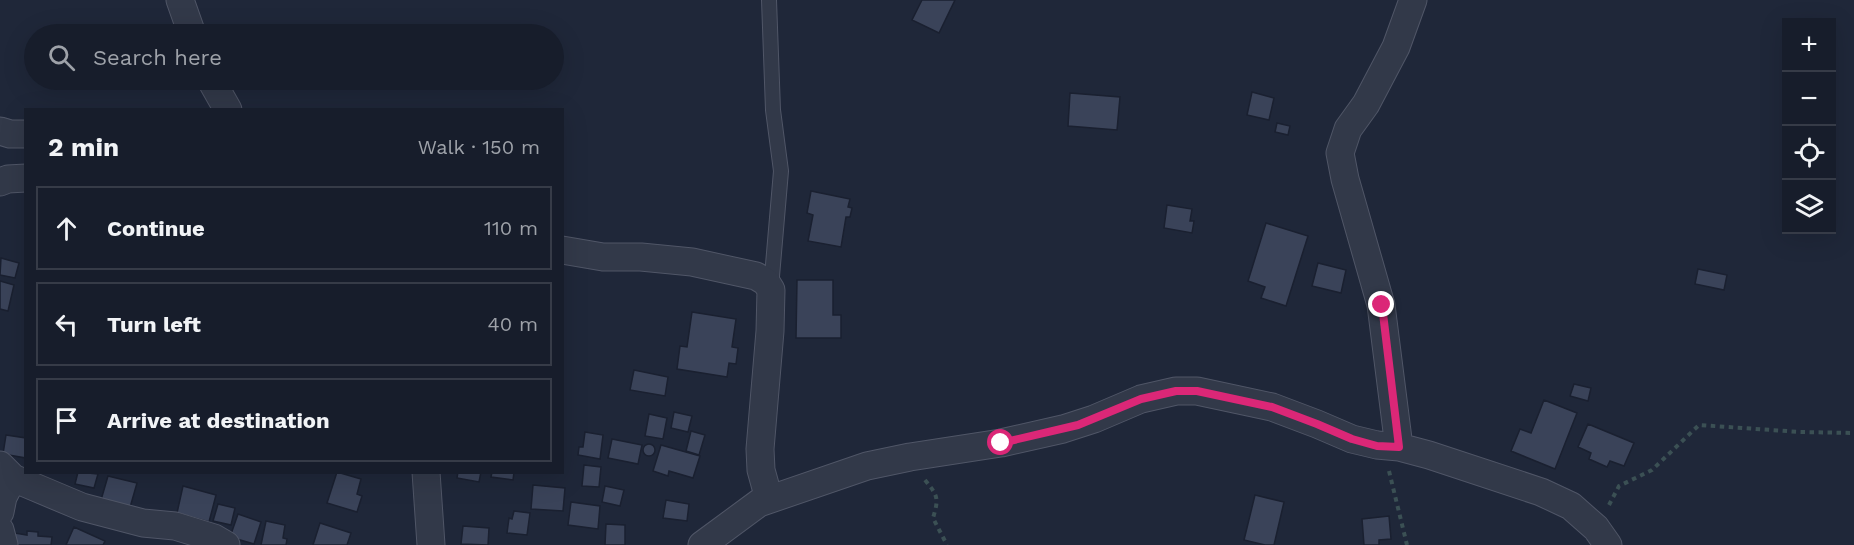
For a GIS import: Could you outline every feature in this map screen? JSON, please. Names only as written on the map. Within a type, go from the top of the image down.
[{"type":"street","points":[[180,0],[188,24]]},
{"type":"street","points":[[1388,446],[1382,305],[1345,179],[1340,153],[1348,129],[1366,104],[1396,47],[1413,0]]},
{"type":"street","points":[[217,90],[227,108]]},
{"type":"street","points":[[0,131],[24,134]]},
{"type":"street","points":[[0,182],[24,178]]},
{"type":"street","points":[[564,250],[603,257],[641,257],[692,262],[756,276],[766,282],[771,290],[768,367],[760,449],[761,470],[769,499]]},
{"type":"street","points":[[702,545],[759,503],[867,466],[1001,443],[1063,429],[1141,399],[1176,391],[1197,391],[1272,407],[1352,439],[1429,455],[1541,492],[1571,506],[1602,536]]},
{"type":"street","points":[[0,512],[5,472],[82,507],[143,523],[175,526],[214,538],[226,545]]},
{"type":"street","points":[[426,474],[431,545]]},
{"type":"street","points":[[0,530],[4,545]]},
{"type":"lane","points":[[769,0],[773,110],[781,171],[771,290]]},
{"type":"path","points":[[1602,536],[1619,486],[1652,470],[1699,425],[1854,433]]},
{"type":"path","points":[[1388,446],[1388,468],[1406,544]]},
{"type":"path","points":[[910,457],[934,491],[938,502],[933,518],[947,545]]},
{"type":"building","points":[[922,0],[955,0],[939,33],[912,20]]},
{"type":"building","points":[[1252,92],[1274,98],[1269,120],[1247,115]]},
{"type":"building","points":[[1070,93],[1120,97],[1117,130],[1068,126]]},
{"type":"building","points":[[1277,123],[1290,126],[1288,135],[1275,132]]},
{"type":"building","points":[[811,191],[850,199],[848,207],[852,208],[850,217],[846,217],[841,247],[808,241],[813,215],[807,213]]},
{"type":"building","points":[[1167,205],[1192,209],[1190,221],[1194,221],[1192,233],[1164,228]]},
{"type":"building","points":[[1266,223],[1308,236],[1286,306],[1261,298],[1265,287],[1248,281]]},
{"type":"building","points":[[1,258],[19,263],[15,278],[0,275]]},
{"type":"building","points":[[1318,263],[1346,270],[1341,293],[1312,286]]},
{"type":"building","points":[[1698,269],[1727,275],[1724,290],[1695,284]]},
{"type":"building","points":[[797,280],[833,280],[833,315],[841,315],[841,338],[796,338]]},
{"type":"building","points":[[0,281],[14,285],[8,311],[0,309]]},
{"type":"building","points":[[692,312],[736,319],[732,347],[738,348],[736,364],[729,363],[727,377],[677,369],[680,346],[687,347]]},
{"type":"building","points":[[634,370],[668,377],[665,396],[630,390]]},
{"type":"building","points":[[1574,384],[1591,388],[1588,401],[1570,396]]},
{"type":"building","points":[[1544,400],[1577,413],[1555,469],[1511,451],[1520,429],[1531,433]]},
{"type":"building","points":[[674,412],[692,416],[688,432],[671,428]]},
{"type":"building","points":[[649,414],[667,418],[663,439],[645,436]]},
{"type":"building","points":[[1588,424],[1634,443],[1624,466],[1610,461],[1607,467],[1589,459],[1591,453],[1578,447]]},
{"type":"building","points":[[691,431],[705,435],[699,455],[686,451]]},
{"type":"building","points":[[585,432],[603,435],[600,459],[578,455],[579,447],[583,447]]},
{"type":"building","points":[[6,435],[24,438],[24,458],[3,454]]},
{"type":"building","points":[[612,439],[642,445],[638,464],[608,458]]},
{"type":"building","points":[[651,444],[655,450],[651,456],[647,456],[643,448]]},
{"type":"building","points":[[661,445],[700,456],[693,478],[669,471],[668,476],[653,471]]},
{"type":"building","points":[[584,465],[601,467],[599,487],[582,486]]},
{"type":"building","points":[[78,474],[98,474],[94,488],[75,484]]},
{"type":"building","points":[[336,474],[361,479],[357,494],[362,496],[357,512],[327,503]]},
{"type":"building","points":[[458,474],[481,474],[479,482],[457,478]]},
{"type":"building","points":[[492,474],[514,474],[513,480],[491,477]]},
{"type":"building","points":[[108,476],[137,483],[129,511],[101,500]]},
{"type":"building","points":[[533,485],[565,488],[563,511],[531,509]]},
{"type":"building","points":[[183,486],[216,495],[209,522],[177,513]]},
{"type":"building","points":[[605,486],[624,490],[620,506],[602,502]]},
{"type":"building","points":[[1255,495],[1284,502],[1274,545],[1244,540]]},
{"type":"building","points":[[666,500],[689,504],[687,521],[663,518]]},
{"type":"building","points":[[571,502],[600,506],[598,529],[568,525]]},
{"type":"building","points":[[218,504],[235,508],[231,525],[213,521]]},
{"type":"building","points":[[514,511],[530,513],[527,535],[507,533],[509,518],[512,519]]},
{"type":"building","points":[[238,514],[261,522],[254,544],[230,537]]},
{"type":"building","points":[[1389,516],[1391,539],[1379,540],[1379,545],[1364,545],[1362,519]]},
{"type":"building","points":[[266,521],[285,525],[283,538],[287,539],[286,545],[261,545]]},
{"type":"building","points":[[320,523],[351,533],[347,545],[313,545]]},
{"type":"building","points":[[606,524],[625,525],[625,545],[605,545]]},
{"type":"building","points":[[463,526],[489,528],[488,545],[461,544]]},
{"type":"building","points":[[74,527],[105,541],[103,545],[66,545]]},
{"type":"building","points":[[27,531],[38,532],[38,536],[52,537],[51,545],[14,545],[15,533],[27,535]]},
{"type":"route","points":[[1001,443],[1078,425],[1141,399],[1176,391],[1197,391],[1272,407],[1352,439],[1377,446],[1399,447],[1382,305]]}]
